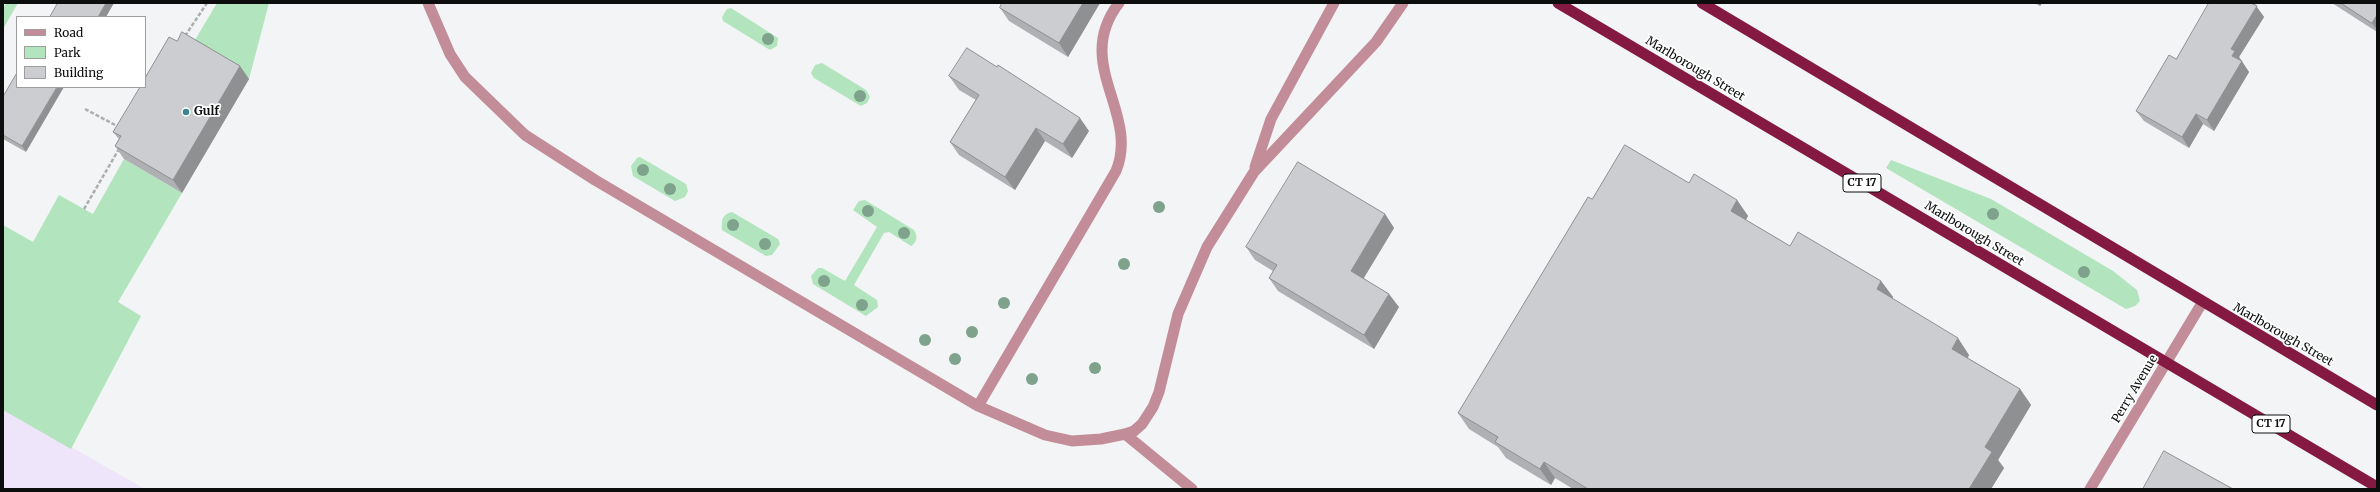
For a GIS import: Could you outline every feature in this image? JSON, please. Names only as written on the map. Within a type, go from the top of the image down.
[{"type":"highway","name":"Marlborough Street","points":[[1558,3],[2377,487]]},
{"type":"highway","name":"Marlborough Street","points":[[1702,3],[2202,303],[2377,405]]},
{"type":"street","points":[[428,3],[450,54],[465,77],[525,135],[595,180],[978,406],[1045,435],[1072,441],[1101,439],[1125,434],[1134,431],[1142,424],[1153,407],[1185,293],[1207,247],[1254,172],[1372,47],[1403,3]]},
{"type":"street","points":[[978,406],[1122,159],[1123,137],[1106,82],[1102,52],[1103,38],[1108,22],[1119,3]]},
{"type":"street","points":[[1254,172],[1271,119],[1334,3]]},
{"type":"street","name":"Perry Avenue","points":[[2090,489],[2202,303]]},
{"type":"street","points":[[1125,434],[1192,489]]},
{"type":"path","points":[[182,41],[207,3]]},
{"type":"path","points":[[85,109],[122,128]]},
{"type":"path","points":[[84,209],[121,144]]},
{"type":"shaded area","points":[[3,408],[145,489],[3,489]]},
{"type":"green space","points":[[6,3],[18,3],[3,29],[3,8]]},
{"type":"green space","points":[[217,3],[269,3],[249,79],[192,45]]},
{"type":"green space","points":[[731,8],[778,38],[777,46],[770,50],[723,21],[722,17],[727,9]]},
{"type":"green space","points":[[822,63],[866,90],[870,97],[867,103],[861,106],[814,78],[811,73],[815,65]]},
{"type":"green space","points":[[640,157],[686,184],[688,191],[685,197],[675,201],[633,176],[631,166],[637,158]]},
{"type":"green space","points":[[124,159],[182,193],[118,302],[141,316],[71,449],[3,410],[3,225],[33,242],[59,195],[93,214]]},
{"type":"green space","points":[[1891,160],[1991,199],[2113,271],[2137,290],[2140,301],[2135,306],[2126,309],[1886,168]]},
{"type":"green space","points":[[865,200],[914,230],[916,235],[916,241],[911,246],[889,232],[884,233],[854,285],[877,300],[878,307],[866,316],[813,284],[811,276],[818,268],[822,268],[845,281],[877,227],[853,210],[859,201]]},
{"type":"green space","points":[[732,212],[778,239],[780,244],[772,255],[766,256],[722,230],[724,216]]},
{"type":"building","points":[[58,3],[106,3],[99,16],[51,16]]},
{"type":"building","points":[[1002,3],[1083,3],[1059,43],[1000,8]]},
{"type":"building","points":[[2209,3],[2251,3],[2257,6],[2231,49],[2235,51],[2232,56],[2242,61],[2207,120],[2196,114],[2182,137],[2136,111],[2169,55],[2176,59]]},
{"type":"building","points":[[2341,3],[2377,3],[2377,15],[2372,23]]},
{"type":"building","name":"Gulf","points":[[182,32],[240,66],[173,180],[115,146],[121,136],[113,132],[139,88],[146,88],[146,76],[169,37],[177,41]]},
{"type":"building","points":[[967,48],[997,67],[998,65],[1080,118],[1063,144],[1036,128],[1005,177],[950,142],[979,95],[949,76]]},
{"type":"building","points":[[16,75],[16,88],[56,88],[22,146],[3,135],[3,97]]},
{"type":"building","points":[[1625,145],[1689,183],[1694,174],[1737,200],[1731,211],[1790,246],[1798,232],[1881,281],[1877,289],[1958,338],[1952,349],[2020,389],[1985,447],[1992,452],[1969,489],[1588,489],[1544,462],[1540,469],[1495,442],[1498,437],[1458,413],[1588,197],[1592,199]]},
{"type":"building","points":[[1298,162],[1385,214],[1351,271],[1389,294],[1364,335],[1269,278],[1277,265],[1246,247]]},
{"type":"building","points":[[2164,451],[2233,489],[2143,489]]},
{"type":"place","name":"Gulf","points":[[186,112]]}]
